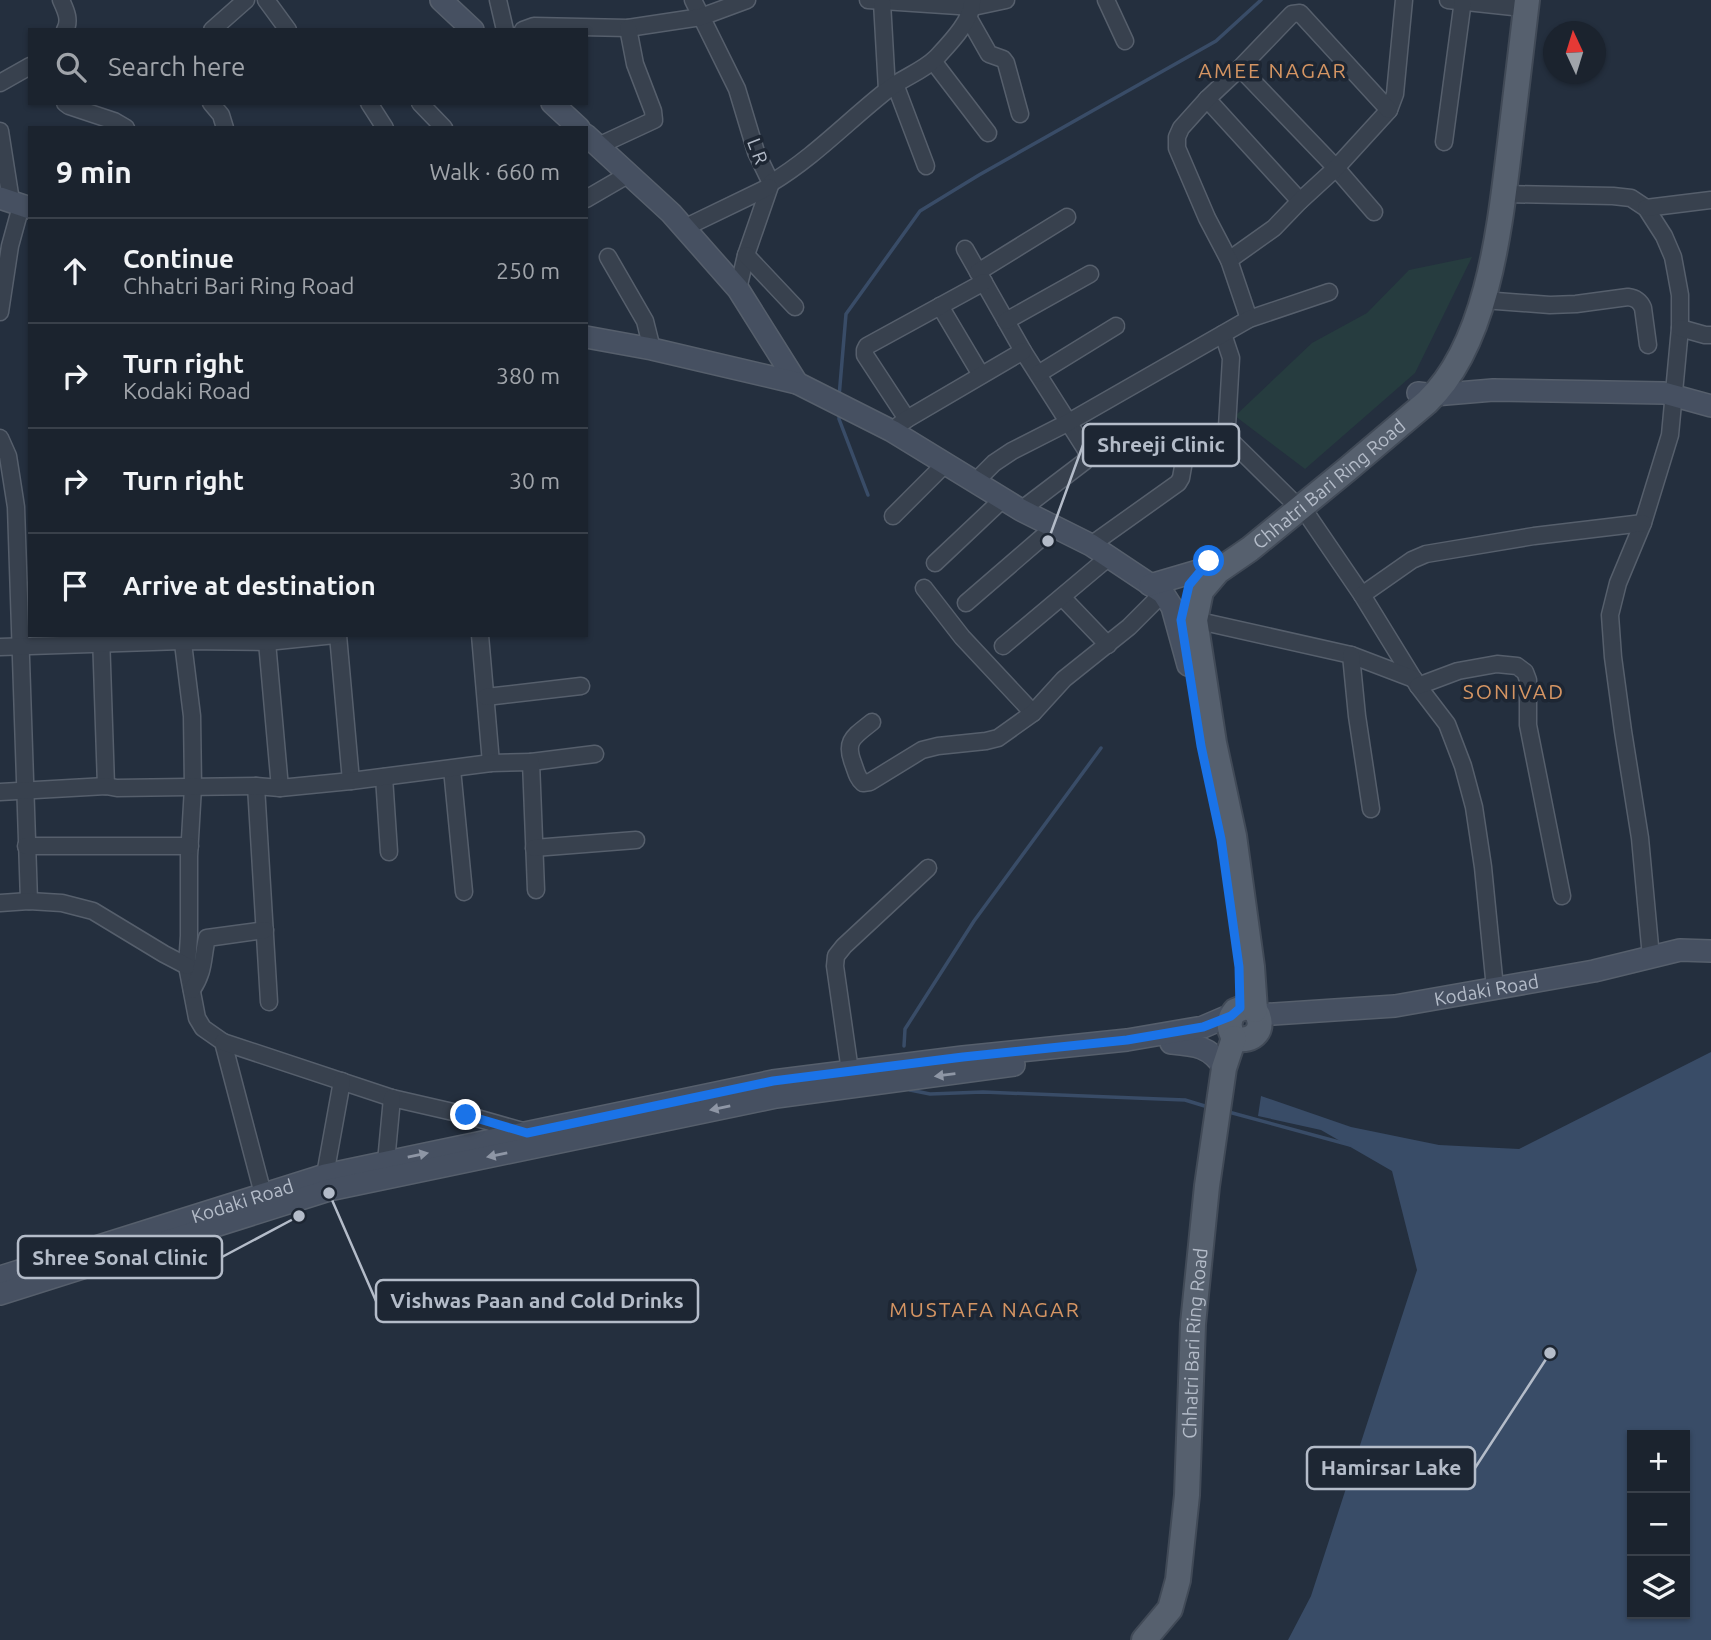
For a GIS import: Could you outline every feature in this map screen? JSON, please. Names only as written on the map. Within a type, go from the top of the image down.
[{"type":"main road","points":[[441,0],[471,28]]},
{"type":"main road","name":"Chhatri Bari Ring Road","points":[[1162,1640],[1182,1615],[1191,1582],[1200,1496],[1206,1325],[1220,1187],[1252,967],[1234,836],[1214,743],[1195,620],[1201,591],[1218,571],[1250,549],[1296,503],[1426,394],[1459,361],[1483,300],[1500,223],[1518,2]]},
{"type":"main road","name":"Chhatri Bari Ring Road","points":[[1426,394],[1448,354],[1470,296],[1487,220],[1518,2]]},
{"type":"main road","points":[[554,105],[577,126]]},
{"type":"main road","points":[[592,140],[671,213],[738,289],[797,383]]},
{"type":"main road","points":[[588,337],[652,349],[797,383],[900,425],[946,463],[1012,504],[1100,551],[1157,589],[1172,607],[1188,665]]},
{"type":"main road","points":[[1426,394],[1493,390],[1664,393],[1711,405]]},
{"type":"main road","name":"Chhatri Bari Ring Road","points":[[1144,1640],[1170,1609],[1178,1580],[1187,1495],[1193,1324],[1208,1186],[1224,1068],[1244,1023],[1221,839],[1201,746],[1181,620],[1189,585],[1209,561],[1296,503]]},
{"type":"main road","points":[[1157,589],[1201,570]]},
{"type":"main road","name":"Kodaki Road","points":[[0,1277],[325,1175],[773,1081],[1127,1040],[1203,1027],[1395,1006],[1594,971],[1680,950],[1711,951]]},
{"type":"main road","name":"Kodaki Road","points":[[0,1294],[329,1190],[776,1097],[1171,1043],[1244,1023]]},
{"type":"main road","name":"Kodaki Road","points":[[1171,1043],[1204,1048],[1217,1057],[1224,1068]]},
{"type":"street","points":[[61,0],[68,18],[66,28]]},
{"type":"street","points":[[214,28],[246,0]]},
{"type":"street","points":[[266,0],[287,28]]},
{"type":"street","points":[[498,0],[505,28]]},
{"type":"street","name":"L R","points":[[693,0],[737,89],[770,185],[746,255],[738,289]]},
{"type":"street","points":[[528,28],[628,28],[701,17],[747,0]]},
{"type":"street","points":[[926,166],[891,87],[875,1],[971,8],[1006,0]]},
{"type":"street","points":[[1106,0],[1125,41]]},
{"type":"street","points":[[1229,260],[1274,228],[1336,168],[1389,110],[1395,94],[1404,0]]},
{"type":"street","points":[[1444,142],[1458,1],[1518,2]]},
{"type":"street","points":[[684,228],[770,185],[792,170],[891,87],[933,61],[956,36],[971,8]]},
{"type":"street","points":[[971,8],[989,54],[1006,63],[1020,114]]},
{"type":"street","points":[[1249,319],[1229,260],[1207,218],[1177,148],[1177,137],[1181,128],[1292,14],[1300,13],[1389,110]]},
{"type":"street","points":[[592,140],[654,120],[635,64],[628,28]]},
{"type":"street","points":[[933,61],[988,132]]},
{"type":"street","points":[[0,83],[28,67]]},
{"type":"street","points":[[1240,68],[1336,168],[1374,212]]},
{"type":"street","points":[[1207,99],[1300,201]]},
{"type":"street","points":[[70,105],[121,126]]},
{"type":"street","points":[[213,105],[221,115],[224,126]]},
{"type":"street","points":[[373,105],[384,126]]},
{"type":"street","points":[[430,107],[443,126]]},
{"type":"street","points":[[0,131],[4,176],[15,203],[5,244],[0,312]]},
{"type":"street","points":[[588,198],[629,174]]},
{"type":"street","points":[[1504,194],[1613,195],[1631,198],[1646,208],[1664,236],[1673,257],[1679,295],[1679,328],[1670,435],[1643,523],[1618,583],[1610,615],[1623,732],[1640,838],[1651,957]]},
{"type":"street","points":[[1646,208],[1711,200]]},
{"type":"street","points":[[1023,351],[900,425],[879,378],[865,355],[867,346],[940,306],[1067,217]]},
{"type":"street","points":[[935,563],[1012,504],[1084,462],[1087,457],[1086,450],[1023,351],[965,249]]},
{"type":"street","points":[[746,255],[794,307]]},
{"type":"street","points":[[608,257],[645,321],[652,349]]},
{"type":"street","points":[[1006,321],[1090,274]]},
{"type":"street","points":[[976,481],[994,463],[1012,451],[1069,422],[1249,319],[1329,292]]},
{"type":"street","points":[[1483,300],[1550,305],[1633,298],[1641,303],[1643,308],[1648,345]]},
{"type":"street","points":[[940,306],[981,375]]},
{"type":"street","points":[[1038,374],[1116,326]]},
{"type":"street","points":[[1679,328],[1711,335]]},
{"type":"street","points":[[1223,334],[1231,358],[1227,427],[1231,441],[1296,503],[1362,595],[1416,683],[1447,724],[1463,766],[1474,807],[1495,988]]},
{"type":"street","points":[[0,438],[23,506],[21,646],[29,901]]},
{"type":"street","points":[[1003,646],[1062,597],[1100,551],[1178,483],[1187,444]]},
{"type":"street","points":[[893,516],[946,463]]},
{"type":"street","points":[[1362,595],[1412,560],[1426,554],[1534,536],[1643,523]]},
{"type":"street","points":[[966,603],[1054,527]]},
{"type":"street","points":[[925,588],[962,637],[1033,713]]},
{"type":"street","points":[[872,722],[852,739],[849,746],[859,779],[863,783],[870,782],[922,750],[998,738],[1033,713],[1064,678],[1129,627],[1157,589]]},
{"type":"street","points":[[1062,597],[1108,645]]},
{"type":"street","points":[[1195,620],[1351,655],[1416,683],[1497,664],[1517,666],[1528,680],[1528,725],[1562,896]]},
{"type":"street","points":[[0,647],[101,640],[182,638],[267,642],[316,637]]},
{"type":"street","points":[[336,637],[351,781]]},
{"type":"street","points":[[480,637],[491,763]]},
{"type":"street","points":[[182,638],[192,716],[187,966],[197,1018],[203,1028],[223,1042],[392,1098],[491,1121],[527,1133]]},
{"type":"street","points":[[101,640],[106,786]]},
{"type":"street","points":[[267,642],[280,788]]},
{"type":"street","points":[[1351,655],[1371,808]]},
{"type":"street","points":[[486,697],[581,686]]},
{"type":"street","points":[[0,792],[106,786],[280,788],[491,763],[531,762],[595,754]]},
{"type":"street","points":[[531,762],[536,890]]},
{"type":"street","points":[[452,769],[464,891]]},
{"type":"street","points":[[384,777],[389,852]]},
{"type":"street","points":[[256,786],[269,1002]]},
{"type":"street","points":[[534,848],[636,840]]},
{"type":"street","points":[[26,846],[190,846]]},
{"type":"street","points":[[850,1071],[835,966],[836,956],[928,868]]},
{"type":"street","points":[[0,903],[62,903],[93,911],[187,966]]},
{"type":"street","points":[[192,990],[199,980],[207,938],[265,930]]},
{"type":"street","points":[[223,1042],[263,1194]]},
{"type":"street","points":[[325,1175],[342,1081]]},
{"type":"street","points":[[386,1162],[392,1098]]},
{"type":"green space","points":[[1472,257],[1415,373],[1305,469],[1235,416],[1312,343],[1367,313],[1409,270]]},
{"type":"water","points":[[1711,1052],[1711,1640],[1288,1640],[1311,1596],[1417,1270],[1392,1171],[1321,1130],[1258,1116],[1261,1096],[1351,1127],[1439,1145],[1519,1149]]},
{"type":"waterway","points":[[839,397],[846,314],[920,211],[1216,41],[1261,0]]},
{"type":"waterway","points":[[839,411],[839,419],[868,495]]},
{"type":"waterway","points":[[904,1046],[905,1029],[974,921],[1101,748]]},
{"type":"waterway","points":[[910,1090],[930,1094],[983,1092],[1185,1100],[1208,1107]]},
{"type":"waterway","points":[[1225,1111],[1350,1145]]},
{"type":"place","name":"Shreeji Clinic","points":[[1048,541]]},
{"type":"place","name":"Vishwas Paan and Cold Drinks","points":[[329,1193]]},
{"type":"place","name":"Shree Sonal Clinic","points":[[299,1216]]},
{"type":"place","name":"Hamirsar Lake","points":[[1550,1353]]},
{"type":"district","name":"AMEE NAGAR","points":[[1273,70]]},
{"type":"district","name":"SONIVAD","points":[[1514,691]]},
{"type":"district","name":"MUSTAFA NAGAR","points":[[985,1309]]},
{"type":"route","points":[[466,1115],[527,1133],[773,1081],[1127,1040],[1203,1027],[1231,1016],[1240,1008],[1239,967],[1221,839],[1201,746],[1181,620],[1189,585],[1209,561]]}]
